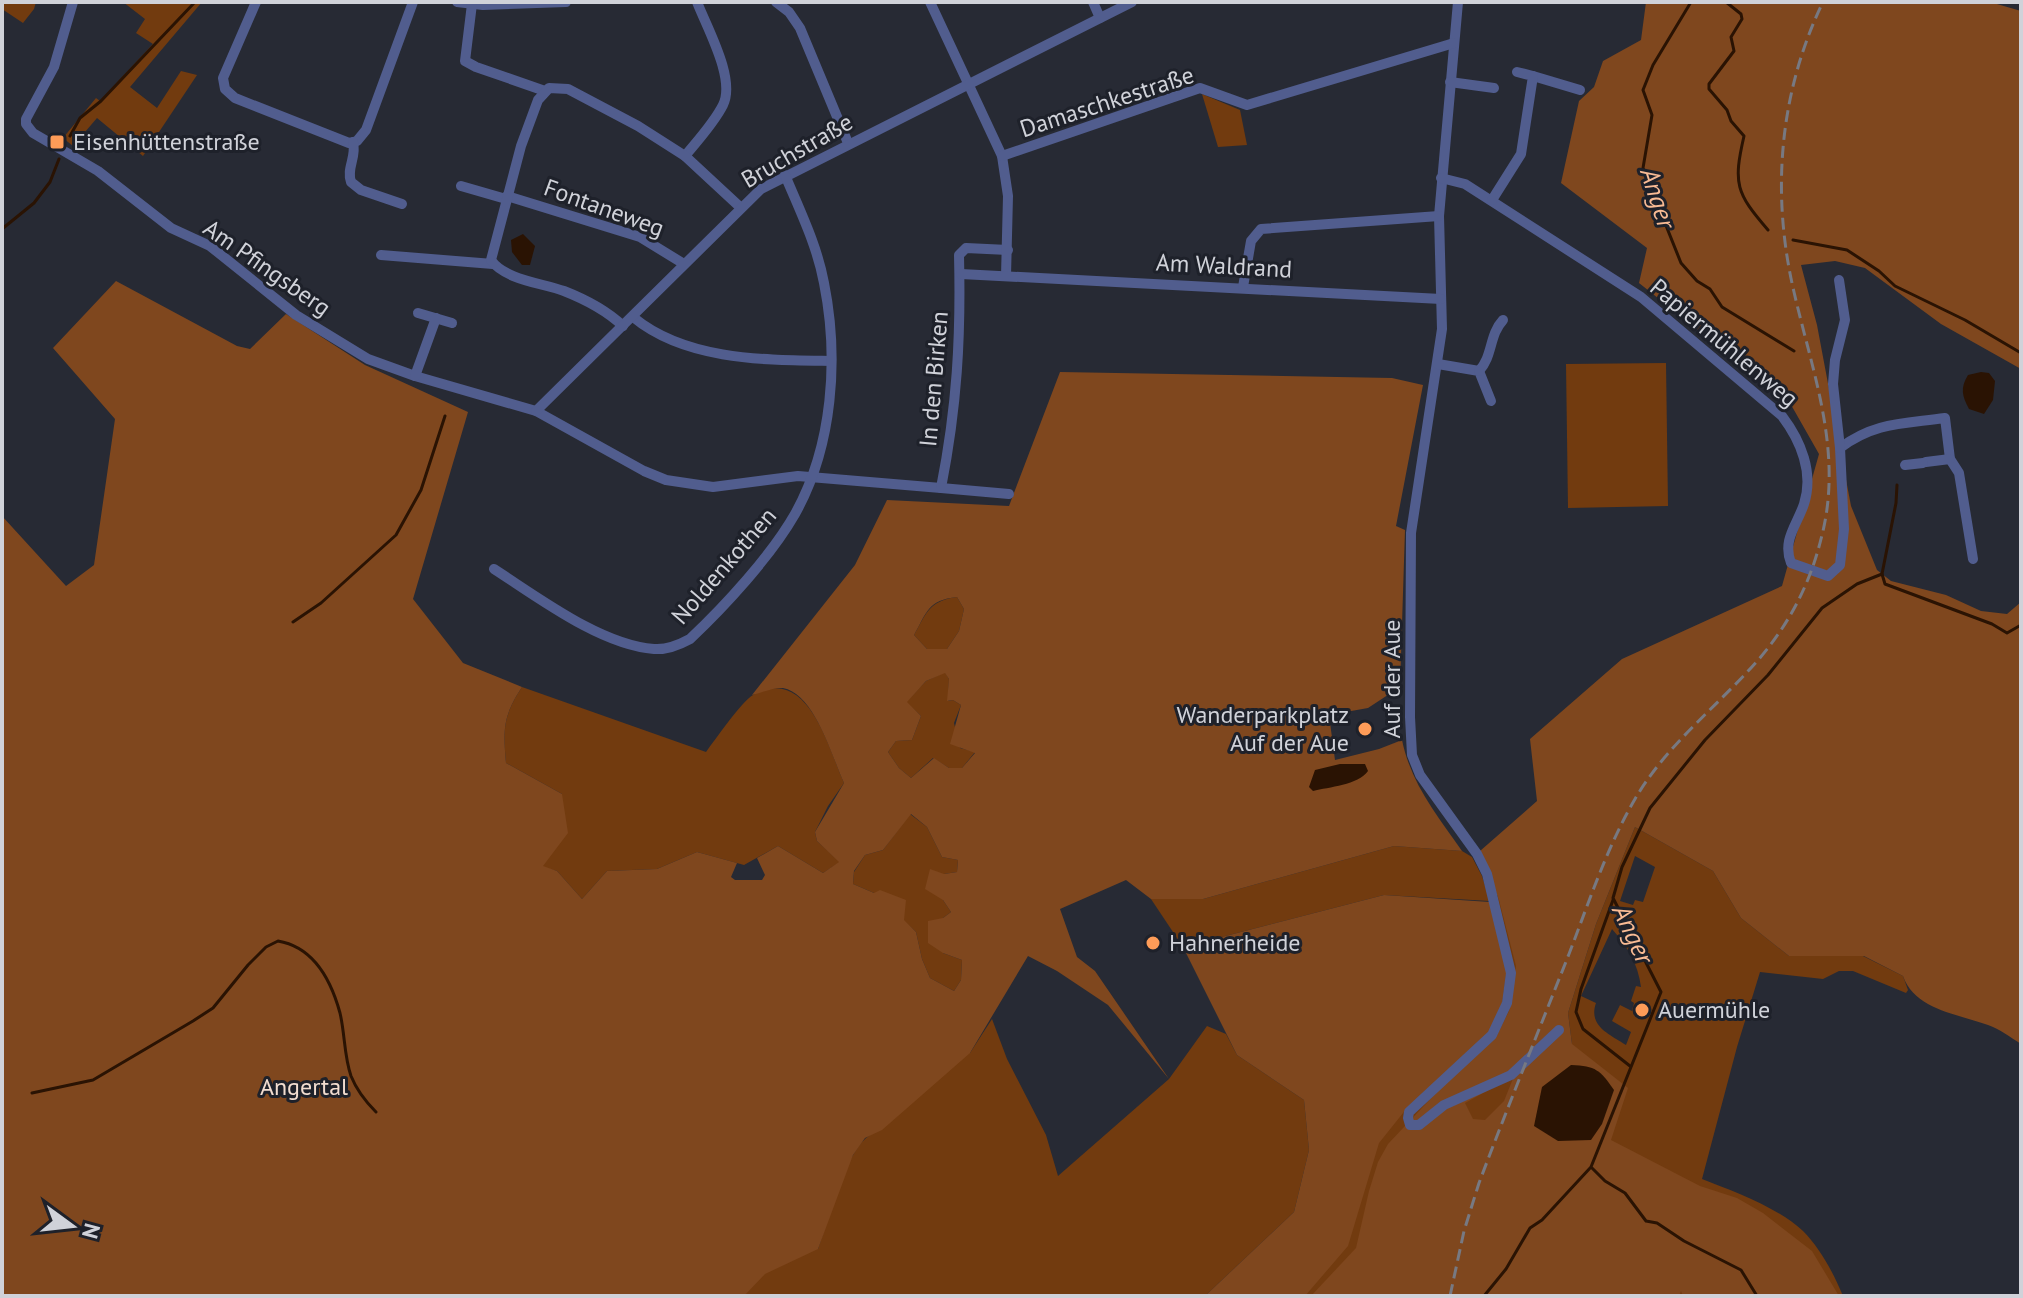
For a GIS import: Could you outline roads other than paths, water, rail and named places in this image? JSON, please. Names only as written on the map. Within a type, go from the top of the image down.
[{"type":"street","name":"Am Pfingsberg","points":[[73,2],[54,67],[26,124],[33,133],[98,171],[157,219],[210,246],[296,315],[368,359],[536,411],[666,480],[713,487],[785,477],[810,477]]},
{"type":"street","points":[[256,2],[223,78],[225,89],[249,104],[344,142],[353,142],[366,130],[413,2]]},
{"type":"street","points":[[457,2],[566,2]]},
{"type":"street","points":[[685,156],[723,104],[727,86],[697,2]]},
{"type":"street","points":[[776,2],[789,12],[800,28],[848,143]]},
{"type":"street","points":[[930,2],[1002,156],[1008,196],[1008,250],[1006,276],[961,274],[959,258],[962,250],[1008,250]]},
{"type":"street","points":[[1093,2],[1100,18]]},
{"type":"street","name":"Bruchstraße","points":[[536,411],[761,189],[1132,2]]},
{"type":"street","name":"Auf der Aue","points":[[1458,2],[1439,216],[1442,329],[1411,533],[1412,755],[1420,775],[1477,854],[1487,874],[1511,973],[1507,1003],[1492,1035],[1409,1112],[1409,1122],[1412,1126],[1419,1125],[1444,1105],[1511,1075],[1559,1030]]},
{"type":"street","points":[[472,4],[465,61],[545,91]]},
{"type":"street","name":"Damaschkestraße","points":[[1002,156],[1200,88],[1247,105],[1454,43]]},
{"type":"street","points":[[1517,72],[1580,90]]},
{"type":"street","points":[[1492,200],[1519,160],[1533,76]]},
{"type":"street","points":[[1450,82],[1494,88]]},
{"type":"street","points":[[493,264],[491,254],[521,146],[538,100],[545,91],[555,87],[568,89],[606,107],[672,147],[740,207]]},
{"type":"street","points":[[353,142],[356,152],[349,173],[351,182],[361,190],[402,204]]},
{"type":"street","name":"Noldenkothen","points":[[494,569],[601,633],[656,649],[678,646],[699,631],[777,541],[796,511],[810,477],[825,426],[831,361],[830,320],[824,282],[809,228],[785,175]]},
{"type":"street","name":"Papiermühlenweg","points":[[1441,178],[1459,181],[1492,200],[1641,297],[1782,416],[1798,438],[1807,473],[1805,501],[1787,541],[1787,553],[1791,563],[1828,576],[1840,565],[1843,554],[1840,448],[1833,384],[1835,360],[1845,320],[1839,280]]},
{"type":"street","name":"Fontaneweg","points":[[461,186],[640,237],[684,264]]},
{"type":"street","points":[[1243,287],[1251,241],[1261,229],[1439,216]]},
{"type":"street","points":[[381,255],[493,264],[515,276],[602,308],[623,326]]},
{"type":"street","name":"In den Birken","points":[[941,488],[957,395],[961,274]]},
{"type":"street","name":"Am Waldrand","points":[[1006,276],[1441,299]]},
{"type":"street","points":[[418,313],[452,323]]},
{"type":"street","points":[[633,317],[671,338],[722,354],[764,360],[831,361]]},
{"type":"street","points":[[415,376],[436,318]]},
{"type":"street","points":[[1479,371],[1487,363],[1496,328],[1503,320]]},
{"type":"street","points":[[1438,364],[1479,371]]},
{"type":"street","points":[[1479,371],[1491,401]]},
{"type":"street","points":[[1840,448],[1875,428],[1945,418],[1950,459],[1959,473],[1973,559]]},
{"type":"street","points":[[1905,465],[1950,459]]},
{"type":"street","points":[[810,477],[1009,494]]},
{"type":"waterway","points":[[70,136],[80,118],[101,101],[195,2]]},
{"type":"waterway","name":"Anger","points":[[1691,2],[1653,65],[1643,90],[1652,115],[1643,168],[1681,263],[1697,281],[1710,289],[1722,307],[1794,351]]},
{"type":"waterway","name":"Anger","points":[[1726,2],[1741,14],[1742,19],[1731,37],[1734,51],[1709,84],[1709,89],[1744,136],[1738,177],[1740,187],[1743,197],[1768,230]]},
{"type":"waterway","points":[[2,229],[34,203],[50,182],[59,159]]},
{"type":"waterway","name":"Anger","points":[[1793,240],[1847,250],[1895,286],[1965,320],[2021,353]]},
{"type":"waterway","points":[[293,622],[321,603],[396,535],[421,490],[445,416]]},
{"type":"waterway","name":"Anger","points":[[1897,485],[1882,574],[1885,584],[1992,624],[2007,633],[2021,625]]},
{"type":"waterway","name":"Anger","points":[[1484,1296],[1506,1269],[1530,1228],[1542,1220],[1591,1167],[1661,992],[1613,898],[1622,867],[1650,808],[1705,740],[1768,675],[1822,608],[1857,584],[1882,574]]},
{"type":"waterway","points":[[1613,900],[1581,989],[1576,1012],[1583,1029],[1630,1066]]},
{"type":"waterway","points":[[32,1093],[93,1080],[193,1021],[213,1008],[248,965],[266,947],[278,941],[301,950],[326,977],[340,1013],[351,1076],[376,1112]]},
{"type":"waterway","points":[[1592,1168],[1605,1181],[1625,1193],[1646,1221],[1657,1223],[1684,1241],[1741,1270],[1757,1296]]},
{"type":"railway","points":[[1450,1296],[1464,1231],[1479,1183],[1599,875],[1625,817],[1662,761],[1770,646],[1797,603],[1821,539],[1827,507],[1828,445],[1787,255],[1781,181],[1788,108],[1808,37],[1823,2]]},
{"type":"place","name":"Eisenhüttenstraße","points":[[57,142]]},
{"type":"place","name":"Wanderparkplatz Auf der Aue","points":[[1365,729]]},
{"type":"place","name":"Hahnerheide","points":[[1153,943]]},
{"type":"place","name":"Auermühle","points":[[1642,1010]]},
{"type":"park label","name":"Angertal","points":[[304,1087]]}]
